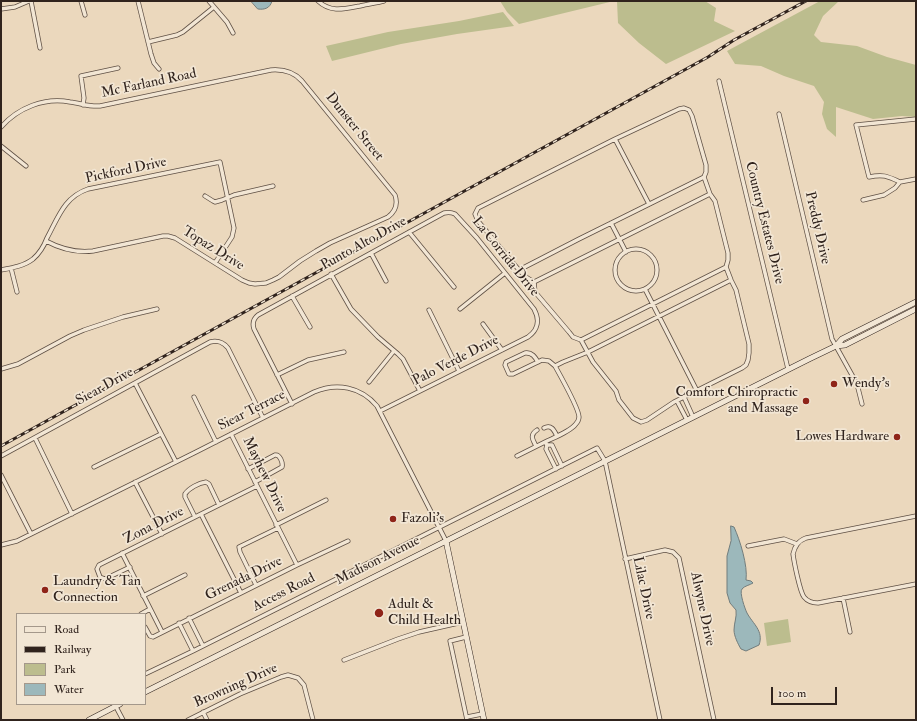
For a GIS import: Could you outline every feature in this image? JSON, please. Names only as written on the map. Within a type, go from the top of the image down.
[{"type":"main road","name":"Madison Avenue","points":[[836,346],[842,339],[916,302]]},
{"type":"main road","name":"Madison Avenue","points":[[146,691],[788,369],[836,346],[845,345],[916,309]]},
{"type":"main road","points":[[446,541],[484,720]]},
{"type":"main road","points":[[89,720],[117,705]]},
{"type":"street","points":[[1,9],[15,7],[30,1],[40,48]]},
{"type":"street","points":[[81,1],[85,15]]},
{"type":"street","points":[[138,1],[152,58],[159,69]]},
{"type":"street","points":[[210,1],[227,22],[233,33]]},
{"type":"street","points":[[318,1],[327,7],[337,10],[384,1]]},
{"type":"street","points":[[148,42],[183,32],[214,7]]},
{"type":"street","points":[[83,105],[84,98],[81,76],[118,68]]},
{"type":"street","name":"Mc Farland Road","points":[[1,127],[20,111],[39,103],[63,101],[83,105],[104,106],[271,70],[285,70]]},
{"type":"street","name":"Dunster Street","points":[[285,70],[300,78],[394,195],[396,206]]},
{"type":"street","name":"Country Estates Drive","points":[[719,81],[788,369]]},
{"type":"street","points":[[679,109],[688,110],[692,116],[706,165],[704,177],[710,194],[715,200],[728,253],[726,267],[736,290],[749,344],[749,354],[746,365],[741,369],[684,397],[645,421],[641,422],[635,420],[618,400],[614,388],[593,362],[581,340],[573,337],[535,292],[534,282],[519,270],[478,221],[474,214],[478,208],[615,139],[679,109]]},
{"type":"street","name":"Preddy Drive","points":[[779,114],[832,339],[857,384],[862,404]]},
{"type":"street","points":[[900,182],[888,176],[880,175],[868,177],[856,125],[916,119]]},
{"type":"street","points":[[615,139],[649,204]]},
{"type":"street","points":[[1,146],[26,166]]},
{"type":"street","name":"Pickford Drive","points":[[1,270],[21,265],[32,259],[40,252],[64,206],[80,192],[88,189],[220,162],[227,197]]},
{"type":"street","points":[[519,270],[704,177]]},
{"type":"street","points":[[863,200],[884,196],[900,182],[916,179]]},
{"type":"street","points":[[206,196],[215,202],[232,195],[273,186]]},
{"type":"street","points":[[534,282],[710,194]]},
{"type":"street","points":[[215,263],[233,234],[234,228],[227,197]]},
{"type":"street","name":"Topaz Drive","points":[[46,241],[67,250],[85,252],[168,236],[175,238],[238,278],[247,282],[260,284],[270,282],[279,277],[300,261],[323,247],[388,217],[393,213],[396,206]]},
{"type":"street","name":"La Corrida Drive","points":[[446,213],[451,212],[455,214],[477,238],[535,311],[538,317],[538,325]]},
{"type":"street","name":"Punto Alto Drive","points":[[277,375],[254,329],[253,321],[258,315],[446,213]]},
{"type":"street","points":[[611,223],[626,252]]},
{"type":"street","points":[[409,232],[454,287]]},
{"type":"street","points":[[642,250],[649,254],[654,261],[656,269],[655,277],[651,284],[645,289],[638,291],[630,290],[624,287],[617,280],[615,270],[616,263],[626,252],[642,250]]},
{"type":"street","points":[[371,253],[386,281]]},
{"type":"street","points":[[581,340],[726,267]]},
{"type":"street","points":[[11,268],[17,292]]},
{"type":"street","points":[[460,310],[505,273]]},
{"type":"street","points":[[332,274],[351,309],[404,362],[420,391]]},
{"type":"street","points":[[555,366],[588,352],[731,280]]},
{"type":"street","points":[[645,289],[697,391]]},
{"type":"street","points":[[292,296],[310,327]]},
{"type":"street","points":[[1,369],[18,364],[84,330],[123,317],[157,309]]},
{"type":"street","points":[[429,310],[459,371]]},
{"type":"street","points":[[483,324],[502,350]]},
{"type":"street","name":"Palo Verde Drive","points":[[380,411],[531,335],[538,325]]},
{"type":"street","name":"Siear Drive","points":[[1,456],[210,342],[220,341]]},
{"type":"street","name":"Mayhew Drive","points":[[220,341],[228,348],[263,418]]},
{"type":"street","points":[[369,382],[394,351]]},
{"type":"street","points":[[292,404],[277,375],[308,360],[344,352]]},
{"type":"street","points":[[538,362],[535,356],[528,352],[506,362],[505,365],[509,374],[513,374],[538,362],[542,360],[549,361],[555,366],[579,417],[576,425],[546,444]]},
{"type":"street","points":[[135,383],[176,462]]},
{"type":"street","name":"Siear Terrace","points":[[1,545],[17,541],[320,390],[339,386],[351,388],[361,392],[373,401],[380,411],[446,541]]},
{"type":"street","points":[[194,397],[216,442]]},
{"type":"street","points":[[684,397],[693,417]]},
{"type":"street","points":[[677,401],[687,420]]},
{"type":"street","points":[[544,428],[547,426],[550,427],[557,436]]},
{"type":"street","points":[[536,446],[532,436],[537,430]]},
{"type":"street","points":[[94,467],[161,434]]},
{"type":"street","name":"Mayhew Drive","points":[[231,434],[297,565]]},
{"type":"street","points":[[35,438],[72,514]]},
{"type":"street","points":[[546,444],[546,449],[556,469]]},
{"type":"street","points":[[517,456],[536,446],[546,444],[552,445],[562,466]]},
{"type":"street","name":"Access Road","points":[[146,674],[597,448],[605,461]]},
{"type":"street","points":[[248,469],[275,455],[279,456],[282,467],[255,482]]},
{"type":"street","name":"Lilac Drive","points":[[605,461],[660,720]]},
{"type":"street","points":[[1,475],[31,534]]},
{"type":"street","points":[[135,482],[162,534]]},
{"type":"street","name":"Zona Drive","points":[[195,517],[185,494],[187,491],[204,482],[208,483],[219,505]]},
{"type":"street","name":"Zona Drive","points":[[130,567],[105,579],[101,578],[97,571],[98,566],[122,553],[257,486]]},
{"type":"street","name":"Mayhew Drive","points":[[277,526],[326,500]]},
{"type":"street","points":[[201,514],[241,593]]},
{"type":"street","points":[[916,516],[802,539],[794,550],[794,559],[802,593],[804,597],[812,603],[916,584]]},
{"type":"street","points":[[256,585],[239,547],[277,526]]},
{"type":"street","points":[[748,546],[784,539],[797,544]]},
{"type":"street","name":"Grenada Drive","points":[[146,629],[151,637],[153,637],[348,541]]},
{"type":"street","name":"Alwyne Drive","points":[[626,559],[665,550],[673,552],[679,558],[714,720]]},
{"type":"street","points":[[122,553],[162,632]]},
{"type":"street","points":[[143,596],[186,574]]},
{"type":"street","points":[[843,598],[850,632]]},
{"type":"street","points":[[143,613],[150,609]]},
{"type":"street","points":[[189,618],[203,646]]},
{"type":"street","points":[[344,660],[419,632],[463,622]]},
{"type":"street","points":[[179,623],[193,651]]},
{"type":"street","points":[[466,637],[450,641],[467,719],[482,714]]},
{"type":"street","name":"Browning Drive","points":[[188,720],[240,694],[279,677],[287,676],[294,677],[299,680],[305,687],[313,720]]},
{"type":"street","points":[[117,705],[123,720]]},
{"type":"street","points":[[203,712],[207,720]]},
{"type":"green space","points":[[500,1],[614,1],[519,24],[507,12]]},
{"type":"green space","points":[[617,1],[705,1],[716,8],[714,21],[735,31],[666,64],[639,43],[618,23]]},
{"type":"green space","points":[[820,1],[839,1],[823,16],[814,35],[821,42],[857,46],[887,57],[916,65],[916,117],[902,116],[873,119],[836,107],[836,137],[827,129],[822,114],[824,102],[814,86],[784,76],[761,66],[735,64],[727,51]]},
{"type":"green space","points":[[503,12],[514,26],[401,44],[332,61],[326,46],[388,32],[459,21]]},
{"type":"green space","points":[[788,619],[791,642],[767,646],[764,623]]},
{"type":"water","points":[[251,1],[272,1],[269,7],[265,9],[258,9]]},
{"type":"water","points":[[731,526],[734,527],[743,553],[746,568],[746,580],[753,583],[742,589],[741,593],[743,601],[747,613],[757,628],[760,636],[759,645],[746,651],[741,649],[735,637],[734,630],[736,610],[730,603],[727,593],[727,556],[731,541]]},
{"type":"railway","points":[[1,446],[708,57],[734,40],[806,1]]},
{"type":"place","name":"Wendy's","points":[[834,384]]},
{"type":"place","name":"Comfort Chiropractic and Massage","points":[[806,401]]},
{"type":"place","name":"Lowes Hardware","points":[[897,437]]},
{"type":"place","name":"Fazoli's","points":[[393,519]]},
{"type":"place","name":"Laundry & Tan Connection","points":[[45,590]]},
{"type":"place","name":"Adult & Child Health","points":[[379,613]]}]
